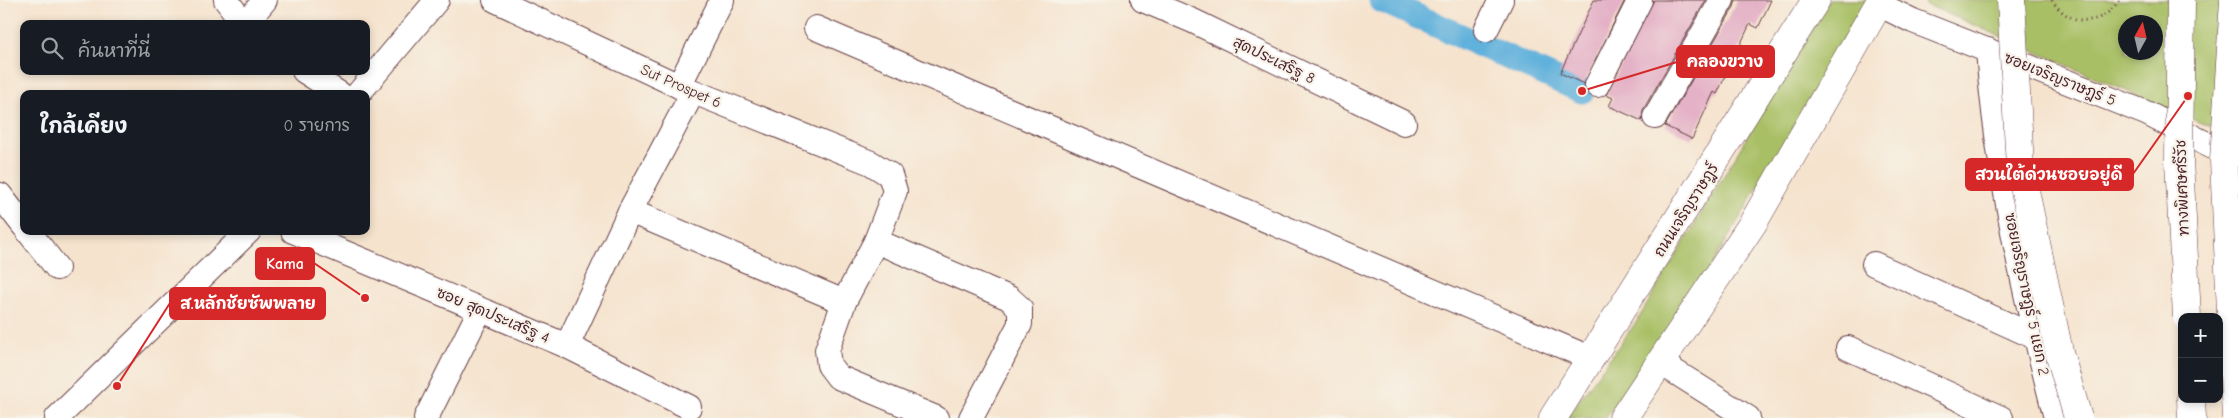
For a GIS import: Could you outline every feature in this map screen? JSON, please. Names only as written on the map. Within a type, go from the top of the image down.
[{"type":"main road","name":"ถนนเจริญราษฎร์","points":[[1553,418],[1592,359],[1816,0]]},
{"type":"main road","points":[[2011,0],[2020,167],[2059,352],[2078,418]]},
{"type":"main road","name":"ทางพิเศษศรีรัช","points":[[2181,0],[2180,160],[2187,313]]},
{"type":"main road","points":[[2234,0],[2224,160],[2236,418]]},
{"type":"main road","points":[[1622,418],[1661,363],[1753,223],[1880,2]]},
{"type":"main road","points":[[2191,403],[2192,418]]},
{"type":"street","points":[[226,0],[241,20]]},
{"type":"street","points":[[248,20],[265,0]]},
{"type":"street","points":[[361,90],[437,0]]},
{"type":"street","name":"Sut Prospet 6","points":[[495,0],[686,89],[870,163],[890,174],[896,191],[876,241],[844,302],[827,350],[829,365],[838,377],[936,418]]},
{"type":"street","points":[[567,346],[686,89],[722,0]]},
{"type":"street","name":"สุดประเสริฐ 8","points":[[1143,0],[1193,21],[1404,123]]},
{"type":"street","points":[[1486,30],[1500,0]]},
{"type":"street","points":[[1597,85],[1640,0]]},
{"type":"street","points":[[1656,117],[1722,0]]},
{"type":"street","name":"ซอยเจริญราษฎร์ 5","points":[[1880,2],[1913,21],[2146,113],[2238,160]]},
{"type":"street","points":[[816,28],[1592,359]]},
{"type":"street","name":"ซอยเจริญราษฎร์ 5 แยก 2","points":[[1988,50],[1992,113],[2012,232],[2035,337],[2056,418]]},
{"type":"street","points":[[310,75],[334,90]]},
{"type":"street","points":[[0,195],[20,221]]},
{"type":"street","points":[[630,211],[844,302]]},
{"type":"street","points":[[31,235],[57,268]]},
{"type":"street","points":[[57,418],[245,235]]},
{"type":"street","name":"ซอย สุดประเสริฐ 4","points":[[302,235],[567,346],[689,407]]},
{"type":"street","points":[[876,241],[1009,298],[1020,308],[1020,324],[971,418]]},
{"type":"street","points":[[1874,264],[2035,337]]},
{"type":"street","points":[[426,418],[480,310]]},
{"type":"street","points":[[1848,348],[2001,418]]},
{"type":"street","points":[[1661,363],[1748,418]]},
{"type":"path","points":[[2052,0],[2066,16],[2077,20],[2090,21],[2101,18],[2111,11],[2119,0]]},
{"type":"green space","points":[[1829,0],[1868,0],[1702,282],[1606,418],[1566,418],[1637,321]]},
{"type":"green space","points":[[1927,0],[2238,0],[2238,139],[1925,4]]},
{"type":"building","points":[[1594,0],[1625,0],[1584,84],[1560,73]]},
{"type":"building","points":[[1654,0],[1706,0],[1643,110],[1642,121],[1609,106],[1613,98],[1606,95]]},
{"type":"building","points":[[1736,0],[1771,0],[1758,28],[1750,24],[1717,94],[1714,92],[1692,139],[1665,126],[1734,7]]},
{"type":"waterway","points":[[1381,0],[1582,91]]},
{"type":"place","name":"คลองขวาง","points":[[1582,91]]},
{"type":"place","name":"สวนใต้ด่วนซอยอยู่ดี","points":[[2188,96]]},
{"type":"place","name":"Kama","points":[[365,298]]},
{"type":"place","name":"ส.หลักชัยซัพพลาย","points":[[117,386]]}]
